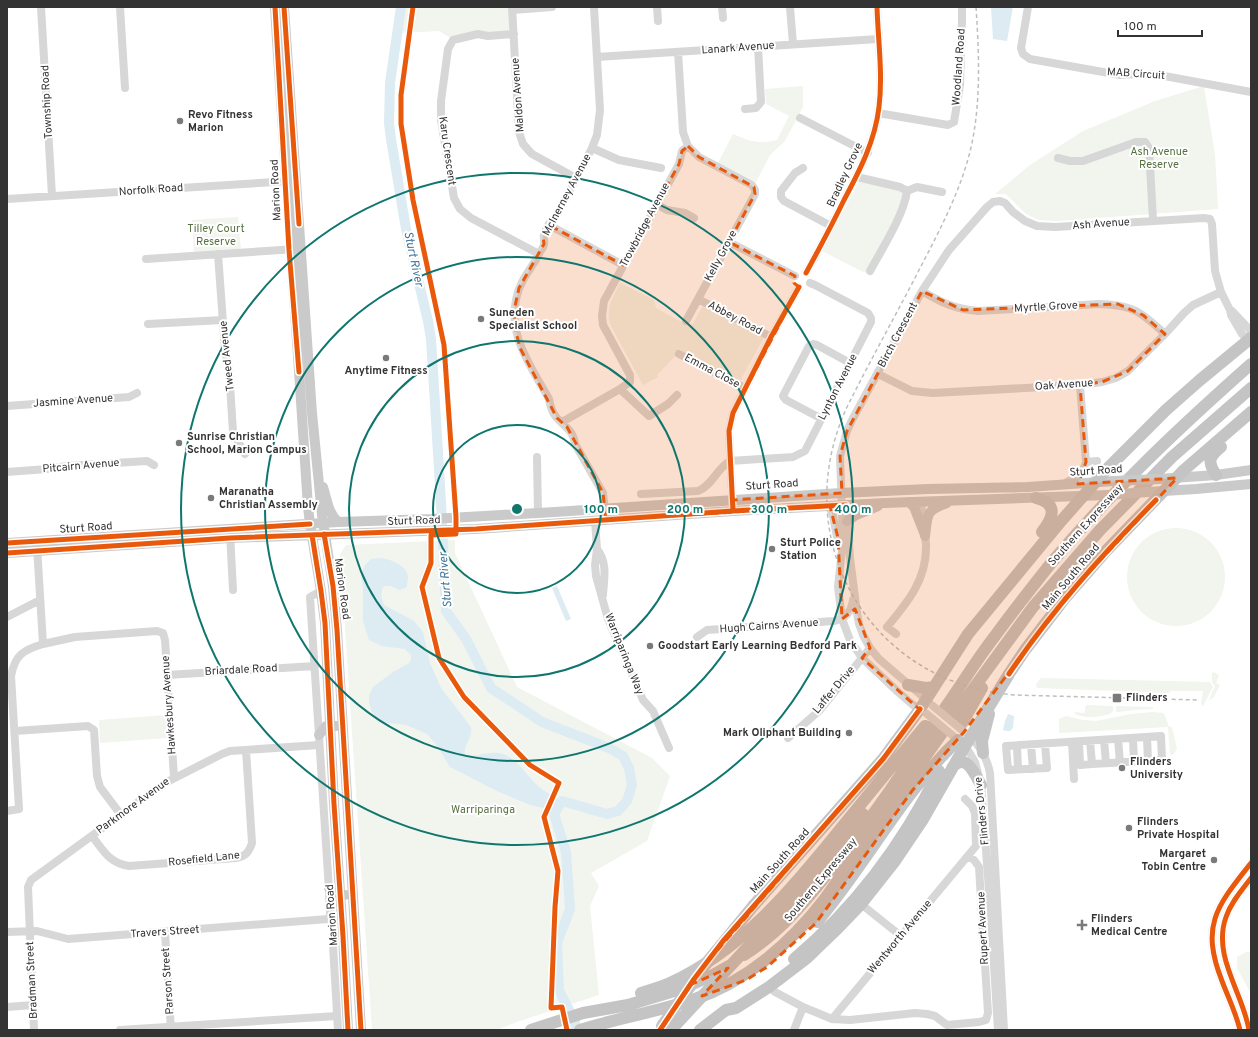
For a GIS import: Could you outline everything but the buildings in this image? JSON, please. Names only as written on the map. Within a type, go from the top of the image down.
[{"type":"highway","name":"Main South Road","points":[[700,1030],[726,1010],[736,1008],[769,987],[815,951],[861,904],[895,861],[922,821],[952,768],[951,729],[934,687],[968,634],[1094,482],[1166,410],[1250,338]]},
{"type":"highway","name":"Southern Expressway","points":[[531,1030],[583,1013],[628,1005],[681,989],[723,969],[747,954],[774,933],[800,908],[846,850],[905,770],[951,729],[966,679],[994,636],[1052,562],[1105,502],[1164,442],[1251,364]]},
{"type":"highway","name":"Southern Expressway","points":[[583,1029],[668,1007],[718,990],[736,980],[769,956],[792,936],[814,913],[951,729],[1007,641],[1049,588],[1126,502],[1172,457],[1251,388]]},
{"type":"highway","name":"Main South Road","points":[[664,1029],[708,961],[754,905],[883,759],[951,729],[1009,674],[1041,629],[1085,574],[1177,478],[1251,412]]},
{"type":"highway","points":[[1216,475],[1210,465],[1210,458],[1232,436],[1241,420]]},
{"type":"highway","points":[[1021,569],[1030,549],[1052,518],[1052,509],[1049,505],[1045,501],[1036,498]]},
{"type":"highway","points":[[951,729],[981,743],[986,722],[1009,674]]},
{"type":"highway","points":[[908,685],[926,688],[934,687]]},
{"type":"highway","points":[[726,1010],[732,1004],[775,974],[799,954],[844,911],[870,879],[889,855],[923,802],[951,729]]},
{"type":"highway","points":[[664,1029],[682,1018],[833,853],[951,729]]},
{"type":"highway","points":[[583,1013],[669,984],[692,972],[737,941],[759,922],[818,856],[951,729]]},
{"type":"highway","points":[[642,993],[707,960],[752,921],[804,861],[852,802],[883,759]]},
{"type":"highway","points":[[952,768],[958,763],[963,762],[968,764],[986,785]]},
{"type":"highway","points":[[718,990],[746,980],[767,967],[790,948],[816,923],[833,903],[912,792],[936,769]]},
{"type":"main road","name":"Marion Road","points":[[275,7],[289,250],[298,346],[308,507],[325,623],[327,687],[331,725],[334,804],[348,1030]]},
{"type":"main road","name":"Marion Road","points":[[284,7],[305,325],[316,458],[322,523],[333,586],[336,615],[361,1030]]},
{"type":"main road","points":[[298,346],[305,325]]},
{"type":"main road","points":[[316,458],[330,510],[338,522]]},
{"type":"main road","name":"Sturt Road","points":[[230,534],[280,525],[538,513],[841,493],[1063,485],[1216,475],[1251,470]]},
{"type":"main road","name":"Sturt Road","points":[[7,543],[37,546],[230,534],[312,535],[456,530],[733,511],[921,501],[1083,496],[1251,484]]},
{"type":"main road","points":[[925,536],[930,511],[936,507],[955,500]]},
{"type":"main road","points":[[909,502],[914,507],[925,536]]},
{"type":"main road","points":[[847,521],[856,515],[885,503]]},
{"type":"main road","points":[[280,525],[301,516],[308,507]]},
{"type":"main road","points":[[327,556],[332,544],[340,538],[395,532]]},
{"type":"main road","points":[[291,535],[303,540],[315,557]]},
{"type":"main road","name":"Sturt Road","points":[[7,553],[37,546]]},
{"type":"main road","points":[[318,735],[325,727],[331,725],[338,727],[343,733]]},
{"type":"main road","points":[[334,804],[340,790],[347,792]]},
{"type":"main road","points":[[329,888],[334,895],[340,896],[347,894],[348,884],[352,875]]},
{"type":"main road","points":[[343,936],[348,937],[356,943]]},
{"type":"street","name":"Township Road","points":[[41,7],[52,196]]},
{"type":"street","points":[[120,7],[125,88]]},
{"type":"street","points":[[512,8],[552,7]]},
{"type":"street","name":"McInerney Avenue","points":[[594,7],[600,110],[597,135],[592,148],[557,215],[552,218],[543,237],[544,244],[535,262],[531,265],[519,288],[515,306],[514,324],[520,348],[549,399],[550,406],[556,418],[567,427],[603,493],[605,509],[600,521]]},
{"type":"street","points":[[657,7],[658,21]]},
{"type":"street","points":[[722,7],[723,18]]},
{"type":"street","points":[[790,7],[792,44]]},
{"type":"street","name":"Bradley Grove","points":[[806,273],[857,177],[868,153],[875,131],[878,113],[880,76],[877,7]]},
{"type":"street","name":"Woodland Road","points":[[878,113],[948,125],[954,122],[960,85],[962,7]]},
{"type":"street","name":"MAB Circuit","points":[[1028,7],[1021,48],[1023,54],[1030,59],[1120,76],[1138,74],[1159,75],[1251,92]]},
{"type":"street","name":"Maldon Avenue","points":[[512,8],[520,132],[523,144],[532,154],[576,178]]},
{"type":"street","name":"Karu Crescent","points":[[514,34],[488,36],[478,34],[453,40],[448,49],[441,120],[454,198],[460,209],[471,218],[539,254]]},
{"type":"street","name":"Lanark Avenue","points":[[597,57],[878,39]]},
{"type":"street","points":[[745,109],[756,108],[761,102],[758,47]]},
{"type":"street","points":[[678,52],[683,132],[688,146]]},
{"type":"street","points":[[800,118],[868,153]]},
{"type":"street","points":[[1058,158],[1070,161],[1083,161],[1136,142],[1145,142],[1149,148],[1153,220]]},
{"type":"street","name":"Kelly Grove","points":[[686,321],[755,194],[755,190],[752,185],[699,157],[688,146]]},
{"type":"street","name":"Trowbridge Avenue","points":[[620,389],[630,382],[630,375],[603,325],[602,309],[607,295],[679,164],[682,151],[688,146]]},
{"type":"street","points":[[592,148],[619,160],[661,168]]},
{"type":"street","points":[[803,168],[795,173],[781,191],[781,197],[831,226]]},
{"type":"street","points":[[857,177],[900,187],[907,191]]},
{"type":"street","name":"Norfolk Road","points":[[7,199],[296,181]]},
{"type":"street","points":[[907,191],[917,187],[942,192]]},
{"type":"street","points":[[870,271],[896,221],[905,201],[907,191]]},
{"type":"street","name":"Ash Avenue","points":[[1000,201],[1005,203],[1013,212],[1025,221],[1037,226],[1054,227],[1153,220],[1210,219],[1212,224],[1215,271],[1221,292]]},
{"type":"street","name":"Birch Crescent","points":[[843,505],[841,493],[840,456],[843,442],[852,420],[922,292],[949,250],[987,207],[994,202],[1000,201]]},
{"type":"street","points":[[656,204],[667,210],[686,213],[694,218]]},
{"type":"street","points":[[549,226],[623,265]]},
{"type":"street","points":[[729,242],[795,276]]},
{"type":"street","points":[[146,259],[300,249]]},
{"type":"street","name":"Tweed Avenue","points":[[218,254],[224,350],[229,369],[233,432],[245,454]]},
{"type":"street","points":[[799,272],[806,273],[810,278],[810,283],[806,287],[799,287],[795,283],[795,276],[799,272]]},
{"type":"street","name":"Lynton Avenue","points":[[730,461],[793,457],[805,451],[870,325],[871,318],[868,313],[810,283]]},
{"type":"street","points":[[733,511],[729,431],[733,413],[744,388],[799,287]]},
{"type":"street","name":"Myrtle Grove","points":[[922,292],[946,305],[963,310],[978,311],[1118,304],[1143,314],[1165,334]]},
{"type":"street","points":[[1221,292],[1230,310],[1231,316],[1242,334],[1250,338]]},
{"type":"street","name":"Oak Avenue","points":[[878,374],[912,391],[933,393],[1102,382],[1116,378],[1128,371],[1193,305],[1221,292]]},
{"type":"street","name":"Abbey Road","points":[[698,299],[771,337]]},
{"type":"street","points":[[148,324],[223,320]]},
{"type":"street","points":[[822,419],[786,400],[783,396],[787,387],[809,346],[813,344],[850,363]]},
{"type":"street","name":"Emma Close","points":[[679,354],[744,388]]},
{"type":"street","points":[[1063,485],[1082,473],[1086,462],[1080,384]]},
{"type":"street","points":[[562,422],[620,389],[649,416],[668,404],[677,395]]},
{"type":"street","name":"Jasmine Avenue","points":[[7,406],[129,397],[137,393]]},
{"type":"street","points":[[537,457],[538,513]]},
{"type":"street","name":"Pitcairn Avenue","points":[[7,472],[67,466],[147,461],[154,465]]},
{"type":"street","points":[[641,494],[698,491],[703,489],[722,466],[730,461]]},
{"type":"street","points":[[1086,462],[1097,461]]},
{"type":"street","points":[[896,634],[887,627],[911,597],[918,584],[925,557],[925,536],[921,501]]},
{"type":"street","points":[[843,505],[847,521],[858,620],[870,648],[882,662],[908,685],[951,729]]},
{"type":"street","points":[[843,505],[843,540],[839,595],[842,619],[850,640],[862,658],[894,688],[951,729]]},
{"type":"street","points":[[829,506],[837,533],[840,565]]},
{"type":"street","name":"Warriparinga Way","points":[[600,521],[595,561],[596,576],[608,618],[643,700],[653,712],[669,748]]},
{"type":"street","points":[[230,534],[233,590]]},
{"type":"street","points":[[7,811],[19,809],[12,676],[13,666],[16,659],[22,652],[43,644],[37,546]]},
{"type":"street","name":"Marion Road","points":[[321,591],[310,597],[329,888],[330,916],[328,919],[324,920]]},
{"type":"street","points":[[842,619],[851,610],[854,591]]},
{"type":"street","points":[[7,617],[40,600]]},
{"type":"street","name":"Hugh Cairns Avenue","points":[[697,637],[707,630],[827,622],[842,619],[858,620]]},
{"type":"street","name":"Hawkesbury Avenue","points":[[43,644],[74,637],[157,631],[163,633],[165,640],[174,777]]},
{"type":"street","name":"Laffer Drive","points":[[788,738],[820,710],[870,648]]},
{"type":"street","name":"Briardale Road","points":[[167,675],[315,666]]},
{"type":"street","points":[[15,731],[88,726],[94,730],[96,776],[100,787],[120,815]]},
{"type":"street","name":"Flinders Drive","points":[[951,729],[989,770],[986,785],[985,841],[990,890],[997,916]]},
{"type":"street","name":"Flinders Drive","points":[[951,729],[976,764],[986,785],[997,916],[999,997],[998,1030]]},
{"type":"street","points":[[1045,744],[1047,768],[1008,770],[1006,746],[1161,736],[1166,760],[1080,765],[1075,742]]},
{"type":"street","points":[[1147,737],[1148,761]]},
{"type":"street","points":[[1133,738],[1134,762]]},
{"type":"street","points":[[1118,739],[1120,763]]},
{"type":"street","points":[[1104,740],[1106,763]]},
{"type":"street","points":[[1090,741],[1092,764]]},
{"type":"street","points":[[1074,779],[1075,742]]},
{"type":"street","name":"Parkmore Avenue","points":[[30,931],[28,887],[31,880],[163,784],[174,777],[230,751],[319,745]]},
{"type":"street","points":[[1031,745],[1033,768]]},
{"type":"street","name":"Rosefield Lane","points":[[92,836],[108,857],[119,865],[129,866],[236,858],[244,856],[249,851],[252,843],[246,750]]},
{"type":"street","points":[[965,799],[973,808],[975,813],[976,846]]},
{"type":"street","points":[[968,856],[976,846],[985,841]]},
{"type":"street","name":"Rupert Avenue","points":[[947,1027],[981,1022],[986,1020],[988,1013],[979,867],[974,860],[968,856]]},
{"type":"street","name":"Wentworth Avenue","points":[[832,1019],[968,856]]},
{"type":"street","points":[[1240,1030],[1215,961],[1211,933],[1218,909],[1251,863]]},
{"type":"street","points":[[1249,1030],[1247,1017],[1226,960],[1223,939],[1226,918],[1229,910],[1235,899],[1251,878]]},
{"type":"street","points":[[980,893],[990,890]]},
{"type":"street","points":[[861,904],[901,936]]},
{"type":"street","name":"Travers Street","points":[[7,932],[37,931],[68,939],[324,920]]},
{"type":"street","name":"Bradman Street","points":[[30,931],[34,1030]]},
{"type":"street","name":"Parson Street","points":[[165,932],[171,1028]]},
{"type":"street","name":"Marion Road","points":[[338,1030],[333,945],[335,940],[343,936]]},
{"type":"street","points":[[769,987],[775,992],[832,1019],[850,1020],[916,1013],[935,1016],[947,1027]]},
{"type":"street","name":"Flinders Drive","points":[[999,997],[1004,1030]]},
{"type":"street","points":[[7,1007],[33,1005]]},
{"type":"street","points":[[794,1030],[804,1006]]},
{"type":"street","points":[[120,1030],[171,1028],[337,1016]]},
{"type":"highlighted area","points":[[688,146],[699,157],[754,187],[755,194],[729,242],[795,276],[794,283],[799,287],[733,413],[729,431],[732,500],[842,493],[840,456],[847,431],[922,291],[963,310],[1118,304],[1143,315],[1165,334],[1128,371],[1102,382],[1080,385],[1086,462],[1078,484],[1177,478],[1065,598],[964,732],[912,791],[816,923],[767,967],[746,980],[702,996],[728,968],[690,985],[708,961],[883,759],[920,710],[862,658],[870,648],[855,609],[842,619],[838,538],[830,506],[606,520],[603,493],[567,427],[557,418],[520,348],[514,324],[515,306],[519,288],[544,244],[543,237],[549,225],[623,265],[679,164],[682,151]]},
{"type":"green space","points":[[403,7],[511,7],[512,32],[452,39],[439,31],[400,33]]},
{"type":"green space","points":[[803,86],[803,107],[785,141],[770,155],[756,182],[718,163],[733,134],[754,142],[777,140],[789,116],[766,104],[765,89]]},
{"type":"green space","name":"Ash Avenue Reserve","points":[[1204,86],[1215,155],[1218,209],[1059,221],[1039,220],[1026,214],[1006,194],[995,194],[1030,165],[1083,131],[1155,101]]},
{"type":"green space","points":[[860,180],[906,191],[904,201],[869,271],[863,272],[822,251]]},
{"type":"green space","name":"Tilley Court Reserve","points":[[238,217],[241,251],[194,254],[192,220]]},
{"type":"green space","points":[[620,283],[654,300],[656,308],[687,325],[693,324],[704,304],[764,337],[740,381],[679,349],[675,356],[657,375],[658,377],[643,385],[610,324],[610,307]]},
{"type":"green space","points":[[1176,528],[1186,529],[1203,536],[1217,550],[1224,567],[1224,587],[1217,604],[1203,618],[1186,625],[1176,626],[1166,625],[1149,618],[1135,604],[1128,587],[1127,577],[1128,567],[1135,550],[1149,536],[1166,529]]},
{"type":"green space","name":"Warriparinga","points":[[455,540],[455,553],[517,687],[652,758],[670,776],[647,841],[591,873],[599,886],[590,906],[599,995],[497,1030],[372,1030],[340,554],[346,545]]},
{"type":"green space","points":[[1213,672],[1219,675],[1216,683],[1220,685],[1214,697],[1209,700],[1215,686],[1212,682]]},
{"type":"green space","points":[[1041,678],[1210,682],[1213,687],[1203,706],[1201,704],[1203,691],[1171,691],[1169,693],[1037,688],[1036,684]]},
{"type":"green space","points":[[1087,705],[1113,706],[1113,711],[1110,714],[1093,717],[1084,717],[1075,714],[1075,712],[1085,713],[1085,707]]},
{"type":"green space","points":[[1116,706],[1153,707],[1153,709],[1116,712]]},
{"type":"green space","points":[[1153,712],[1164,713],[1169,727],[1172,727],[1177,749],[1173,755],[1170,755],[1168,727],[1059,733],[1059,719],[1066,716],[1096,721],[1131,714]]},
{"type":"green space","points":[[166,715],[167,738],[100,743],[99,720]]},
{"type":"green space","points":[[1246,952],[1251,952],[1251,994],[1237,968],[1237,957]]},
{"type":"shaded area","points":[[991,7],[1013,7],[1007,41],[993,39]]},
{"type":"shaded area","points":[[382,558],[398,564],[407,572],[407,587],[400,590],[390,586],[384,586],[381,593],[383,602],[384,605],[414,621],[423,632],[430,663],[441,688],[471,727],[471,735],[465,748],[465,755],[473,756],[499,753],[511,758],[538,786],[562,801],[554,814],[544,808],[530,805],[499,792],[450,767],[435,743],[427,734],[406,725],[388,723],[379,720],[372,712],[369,703],[369,695],[373,687],[393,672],[409,663],[411,660],[411,655],[405,649],[382,646],[369,640],[363,621],[363,590],[361,573],[365,565],[371,559]]},
{"type":"shaded area","points":[[557,586],[571,619],[566,621],[552,588]]},
{"type":"shaded area","points":[[1008,714],[1014,716],[1013,728],[1010,731],[1006,731],[1003,730]]},
{"type":"waterway","name":"Sturt River","points":[[401,7],[390,83],[389,123],[406,229],[431,339],[446,611],[466,639],[491,688],[542,722],[609,748],[623,756],[629,768],[632,785],[627,801],[618,811],[607,814],[562,801],[554,814],[566,852],[570,909],[557,943],[559,990],[575,1022],[576,1030]]},
{"type":"railway","points":[[976,7],[978,92],[975,126],[968,160],[956,194],[941,227],[847,407],[831,457],[827,506],[835,553],[853,596],[882,634],[919,664],[963,685],[1015,695],[1198,700]]},
{"type":"cycle path","points":[[275,7],[289,250],[299,372]]},
{"type":"cycle path","points":[[284,7],[299,224]]},
{"type":"cycle path","points":[[413,7],[401,95],[401,124],[413,200],[444,345],[456,517],[456,534],[431,535],[431,563],[422,587],[439,658],[464,697],[530,765],[559,783],[544,817],[558,871],[551,1008],[562,1007],[567,1030]]},
{"type":"cycle path","points":[[806,273],[856,178],[874,132],[879,107],[881,82],[877,7]]},
{"type":"cycle path","points":[[733,511],[729,431],[733,413],[771,337],[799,287]]},
{"type":"cycle path","points":[[1009,674],[1025,650],[1060,605],[1116,541],[1156,500]]},
{"type":"cycle path","points":[[7,553],[230,538],[476,529],[733,511],[846,505]]},
{"type":"cycle path","points":[[7,543],[310,524]]},
{"type":"cycle path","points":[[324,534],[333,586],[337,630],[361,1030]]},
{"type":"cycle path","points":[[312,535],[325,623],[334,804],[348,1030]]},
{"type":"cycle path","points":[[660,1030],[694,979],[723,941],[883,759],[920,709]]},
{"type":"cycle path","points":[[1240,1030],[1222,981],[1212,945],[1213,930],[1221,904],[1251,863]]},
{"type":"cycle path","points":[[1249,1030],[1246,1016],[1226,960],[1223,946],[1223,932],[1226,917],[1231,906],[1251,878]]},
{"type":"place","name":"Revo Fitness Marion","points":[[180,121]]},
{"type":"place","name":"Suneden Specialist School","points":[[481,319]]},
{"type":"place","name":"Anytime Fitness","points":[[386,358]]},
{"type":"place","name":"Sunrise Christian School, Marion Campus","points":[[179,443]]},
{"type":"place","name":"Maranatha Christian Assembly","points":[[211,498]]},
{"type":"place","name":"Sturt Police Station","points":[[772,549]]},
{"type":"place","name":"Goodstart Early Learning Bedford Park","points":[[650,646]]},
{"type":"place","name":"Flinders","points":[[1117,698]]},
{"type":"place","name":"Mark Oliphant Building","points":[[849,733]]},
{"type":"place","name":"Flinders University","points":[[1122,768]]},
{"type":"place","name":"Flinders Private Hospital","points":[[1129,828]]},
{"type":"place","name":"Margaret Tobin Centre","points":[[1214,860]]},
{"type":"place","name":"Flinders Medical Centre","points":[[1082,925]]}]
